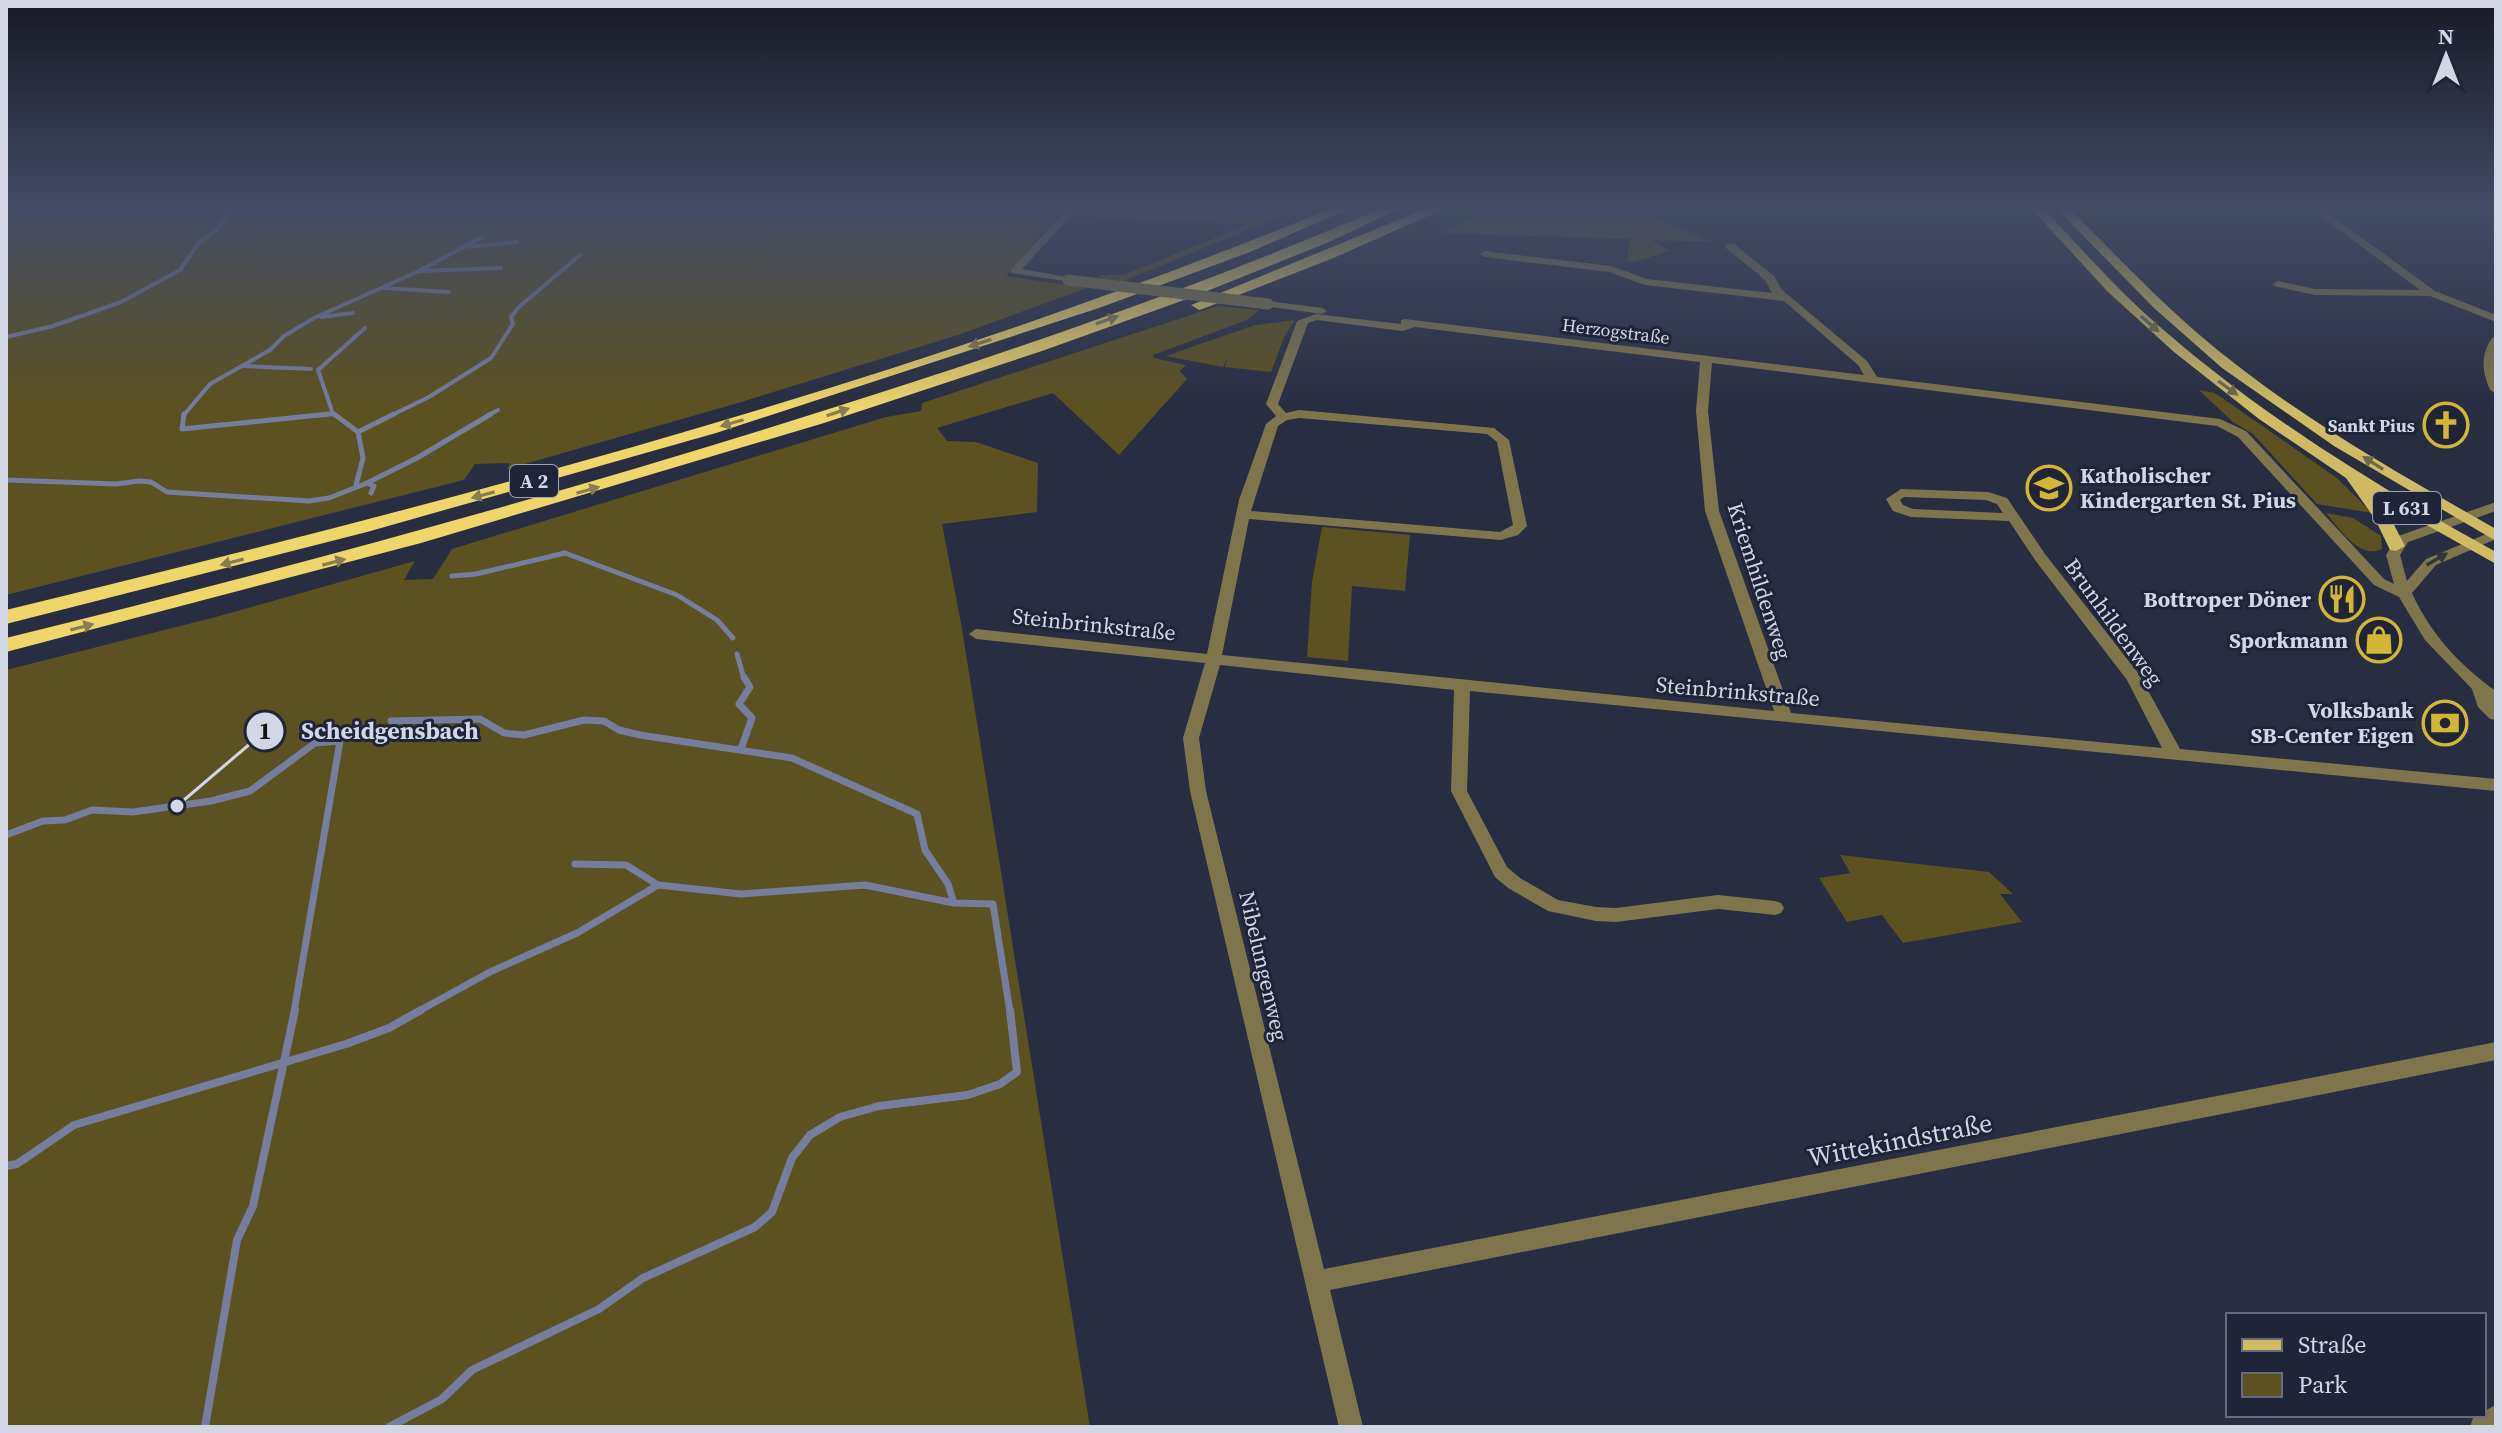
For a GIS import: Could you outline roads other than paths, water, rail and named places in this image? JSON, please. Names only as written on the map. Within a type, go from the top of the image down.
[{"type":"highway","points":[[1054,319],[1074,302],[1146,275]]},
{"type":"highway","name":"A 2","points":[[6,617],[265,554],[540,480],[806,401],[1054,319],[1174,275]]},
{"type":"highway","name":"A 2","points":[[6,645],[406,542],[630,478],[928,384],[1231,275]]},
{"type":"highway","points":[[928,384],[988,372],[1128,330],[1276,275]]},
{"type":"main road","name":"L 631","points":[[2101,275],[2136,312],[2196,364],[2346,470],[2496,559]]},
{"type":"main road","name":"L 631","points":[[2130,275],[2192,336],[2267,394],[2495,535]]},
{"type":"main road","points":[[2346,470],[2383,519],[2396,546]]},
{"type":"street","name":"Herzogstraße","points":[[1038,275],[1706,361],[2213,422],[2242,434],[2379,582],[2403,594]]},
{"type":"street","points":[[1626,275],[1645,282],[1787,298]]},
{"type":"street","points":[[1766,275],[1776,291],[1863,363],[1873,381]]},
{"type":"street","points":[[2406,275],[2431,293],[2496,319]]},
{"type":"street","points":[[2278,284],[2315,292],[2431,293]]},
{"type":"street","points":[[1243,514],[1501,536],[1520,526],[1503,440],[1490,431],[1299,414],[1283,417],[1272,404],[1303,321],[1316,317],[1402,328],[1414,323]]},
{"type":"street","points":[[2496,340],[2489,349],[2488,371],[2496,390]]},
{"type":"street","name":"Kriemhildenweg","points":[[1706,361],[1702,411],[1712,511],[1784,717]]},
{"type":"street","name":"Nibelungenweg","points":[[1283,417],[1272,424],[1243,514],[1214,658],[1191,738],[1198,791],[1351,1427]]},
{"type":"street","name":"Brunhildenweg","points":[[2012,517],[1911,513],[1898,508],[1893,499],[1901,493],[1988,496],[2002,501],[2134,678],[2175,756]]},
{"type":"street","points":[[2496,506],[2403,539],[2393,555],[2403,594],[2435,640],[2479,688],[2496,699]]},
{"type":"street","points":[[2403,594],[2431,562],[2495,535]]},
{"type":"street","name":"Steinbrinkstraße","points":[[976,634],[1462,686],[2496,785]]},
{"type":"street","points":[[1462,686],[1459,791],[1501,872],[1514,883],[1554,906],[1596,914],[1616,915],[1718,902],[1775,908]]},
{"type":"street","points":[[2479,688],[2484,703],[2496,715]]},
{"type":"street","name":"Wittekindstraße","points":[[1315,1282],[2496,1051]]},
{"type":"street","points":[[2482,1427],[2496,1417]]},
{"type":"waterway","points":[[6,337],[53,326],[121,302],[171,275]]},
{"type":"waterway","points":[[184,415],[210,384],[270,350],[284,336],[314,318],[410,275]]},
{"type":"waterway","points":[[390,416],[429,397],[491,358],[513,324],[511,317],[557,275]]},
{"type":"waterway","points":[[384,288],[449,292]]},
{"type":"waterway","points":[[321,317],[353,313]]},
{"type":"waterway","points":[[333,414],[318,370],[365,328]]},
{"type":"waterway","points":[[243,366],[311,369]]},
{"type":"waterway","points":[[487,416],[498,410]]},
{"type":"waterway","points":[[311,416],[329,414]]},
{"type":"waterway","points":[[311,416],[333,414]]},
{"type":"waterway","points":[[334,414],[358,432]]},
{"type":"waterway","points":[[390,416],[394,414]]},
{"type":"waterway","points":[[367,483],[417,458],[491,414]]},
{"type":"waterway","points":[[184,415],[182,429],[311,416]]},
{"type":"waterway","points":[[358,432],[390,416]]},
{"type":"waterway","points":[[356,485],[363,458],[358,432]]},
{"type":"waterway","points":[[6,480],[116,484],[139,481],[151,482],[167,492],[309,501],[329,498],[367,483]]},
{"type":"waterway","points":[[367,483],[374,486],[371,493]]},
{"type":"waterway","points":[[452,576],[476,574],[565,553],[677,595],[717,620],[733,638]]},
{"type":"waterway","points":[[737,654],[744,679]]},
{"type":"waterway","points":[[741,749],[752,718],[739,704],[750,687],[744,677]]},
{"type":"waterway","points":[[391,721],[480,719],[504,733],[524,735],[584,720],[604,721],[619,730],[640,735],[792,758],[917,814],[925,850],[948,884],[954,903]]},
{"type":"waterway","points":[[6,835],[43,821],[65,820],[92,810],[133,812],[211,801],[250,791],[315,743],[340,741],[294,1012]]},
{"type":"waterway","points":[[575,864],[626,865],[658,885]]},
{"type":"waterway","points":[[417,1012],[490,972],[577,933],[658,885]]},
{"type":"waterway","points":[[658,885],[741,894],[865,885],[954,903]]},
{"type":"waterway","points":[[954,903],[993,904],[1010,1012]]},
{"type":"waterway","points":[[284,1063],[295,1010]]},
{"type":"waterway","points":[[284,1063],[389,1028],[421,1010]]},
{"type":"waterway","points":[[389,1427],[442,1399],[472,1370],[599,1309],[643,1278],[755,1227],[772,1212],[792,1158],[810,1135],[840,1117],[879,1106],[968,1095],[1000,1084],[1017,1072],[1010,1010]]},
{"type":"waterway","points":[[6,1166],[17,1164],[74,1125],[284,1063]]},
{"type":"waterway","points":[[205,1427],[237,1240],[253,1206],[284,1063]]},
{"type":"place","name":"Sankt Pius","points":[[2446,425]]},
{"type":"place","name":"Katholischer Kindergarten St. Pius","points":[[2049,488]]},
{"type":"place","name":"Bottroper Döner","points":[[2342,599]]},
{"type":"place","name":"Sporkmann","points":[[2379,640]]},
{"type":"place","name":"Volksbank SB-Center Eigen","points":[[2445,723]]},
{"type":"place","name":"Scheidgensbach","points":[[177,806]]}]
